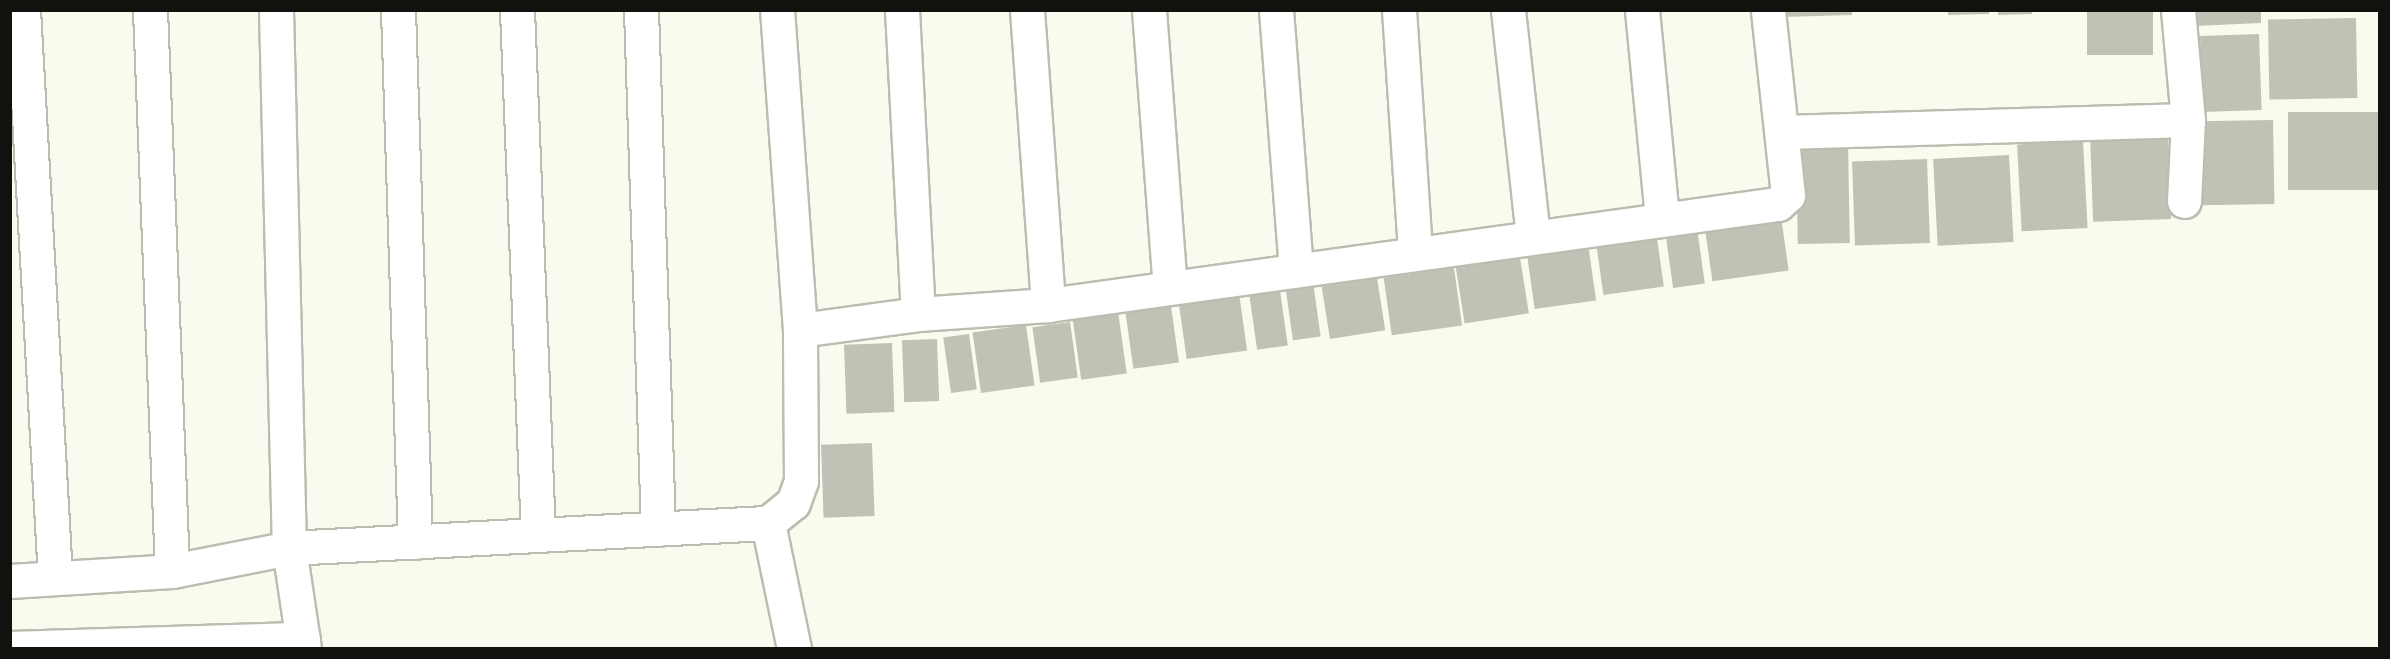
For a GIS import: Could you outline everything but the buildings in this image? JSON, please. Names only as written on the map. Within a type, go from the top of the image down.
[{"type":"street","points":[[23,10],[55,577]]},
{"type":"street","points":[[150,10],[172,571]]},
{"type":"street","points":[[10,648],[304,644],[289,548],[276,10]]},
{"type":"street","points":[[398,10],[415,542]]},
{"type":"street","points":[[517,10],[538,535]]},
{"type":"street","points":[[641,10],[658,529]]},
{"type":"street","points":[[10,580],[172,571],[289,548],[768,523],[793,503],[800,489],[800,330],[777,10]]},
{"type":"street","points":[[902,10],[918,314]]},
{"type":"street","points":[[1028,10],[1048,305]]},
{"type":"street","points":[[1149,10],[1170,287]]},
{"type":"street","points":[[1276,10],[1296,270]]},
{"type":"street","points":[[1400,10],[1414,253]]},
{"type":"street","points":[[1509,10],[1533,236]]},
{"type":"street","points":[[1642,10],[1662,218]]},
{"type":"street","points":[[800,330],[918,314],[1048,305],[1784,202],[1788,195],[1768,10]]},
{"type":"street","points":[[2178,10],[2188,120],[2184,201]]},
{"type":"street","points":[[1782,132],[2188,120]]},
{"type":"street","points":[[768,523],[794,648]]}]
